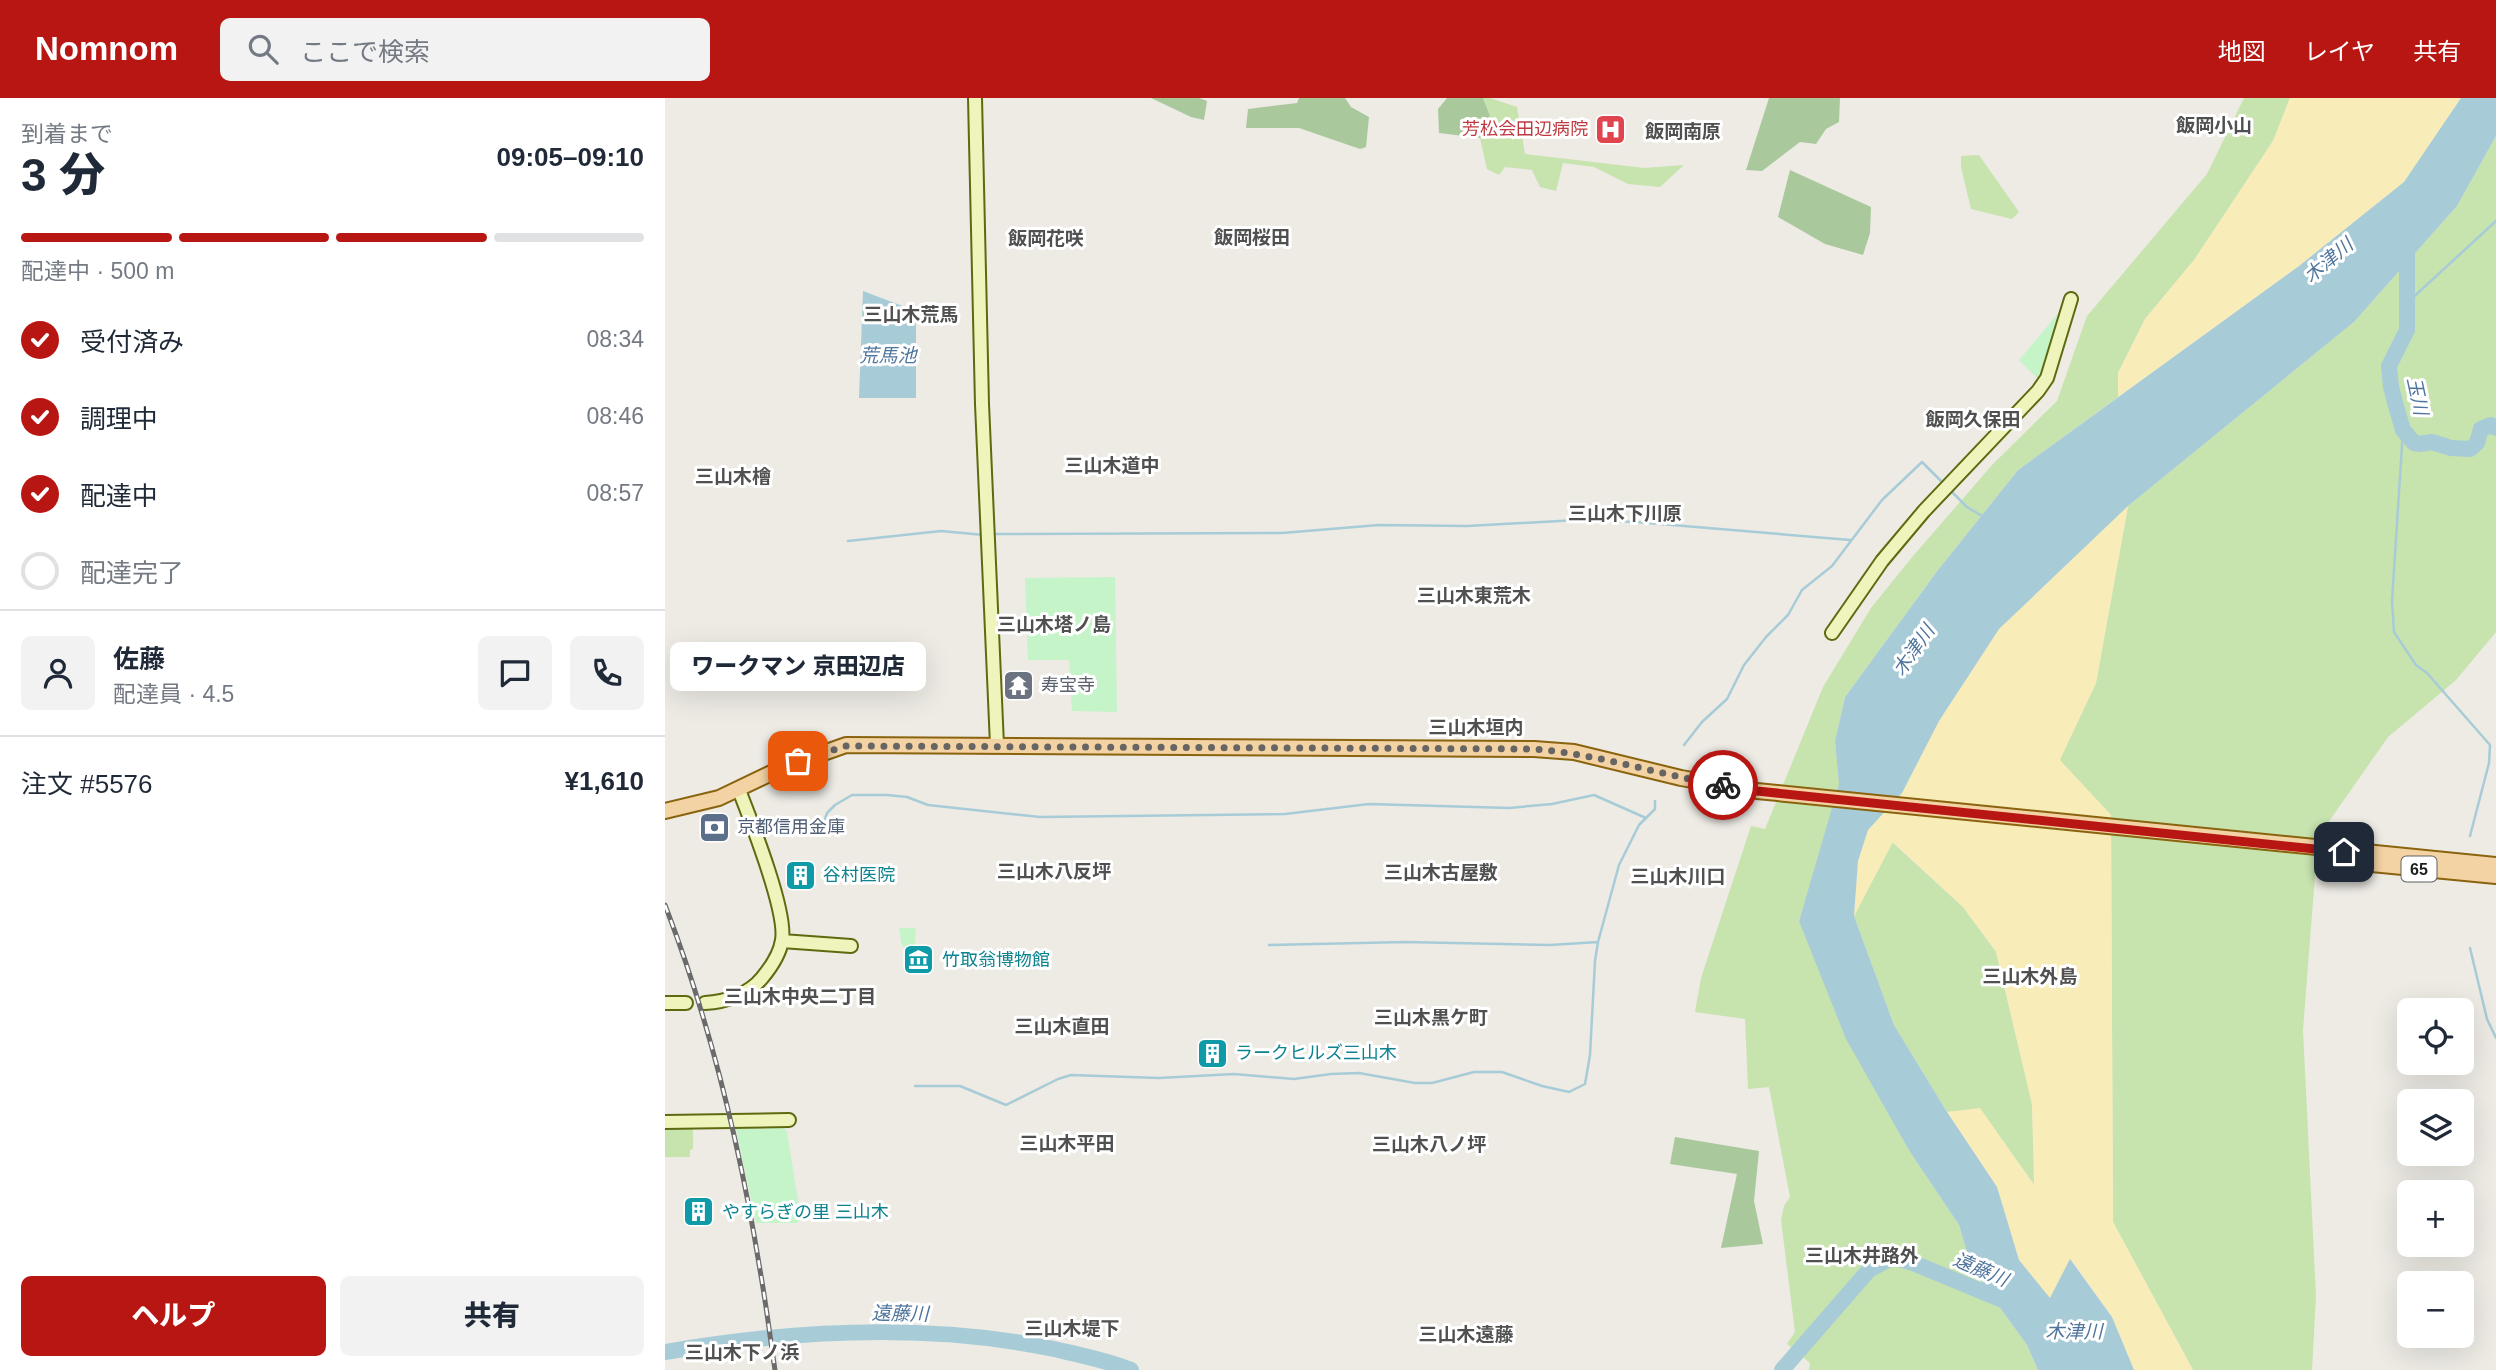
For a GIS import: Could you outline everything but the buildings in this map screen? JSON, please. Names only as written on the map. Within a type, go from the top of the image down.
[{"type":"main road","name":"65","points":[[665,811],[719,798],[784,767],[846,746],[1507,749],[1574,752],[1755,795],[2343,856],[2496,876]]},
{"type":"main road","name":"65","points":[[2343,856],[2496,865]]},
{"type":"street","points":[[975,98],[982,391],[997,745]]},
{"type":"street","points":[[1832,633],[1882,561],[1924,511],[2038,391],[2047,378],[2071,299]]},
{"type":"street","points":[[705,1003],[733,999],[752,988],[775,961],[782,941],[781,910],[739,790]]},
{"type":"street","points":[[782,941],[851,946]]},
{"type":"street","points":[[665,1003],[686,1003]]},
{"type":"street","points":[[665,1122],[789,1120]]},
{"type":"green space","points":[[1151,98],[1199,98],[1207,101],[1204,120],[1191,117]]},
{"type":"green space","points":[[1299,98],[1345,98],[1351,107],[1369,117],[1366,147],[1360,149],[1299,128],[1246,128],[1248,109],[1297,103]]},
{"type":"green space","points":[[1447,98],[1483,98],[1490,116],[1480,138],[1439,133],[1438,109]]},
{"type":"green space","points":[[1483,98],[1517,107],[1525,154],[1644,168],[1684,165],[1660,187],[1628,184],[1594,167],[1563,163],[1556,191],[1540,187],[1532,170],[1505,167],[1499,175],[1487,169],[1480,138],[1490,116]]},
{"type":"green space","points":[[1769,98],[1840,98],[1839,122],[1826,129],[1816,144],[1800,142],[1762,171],[1746,170]]},
{"type":"green space","points":[[2244,98],[2290,98],[2273,141],[2194,260],[2145,319],[2118,373],[2118,397],[2018,470],[1938,570],[1845,697],[1835,741],[1840,784],[1799,921],[1910,1152],[1959,1225],[1972,1269],[2027,1345],[2038,1370],[1809,1370],[1810,1363],[1787,1344],[1795,1332],[1781,1220],[1784,1206],[1790,1197],[1769,1087],[1748,1089],[1745,1019],[1695,1012],[1701,978],[1751,826],[1765,829],[1823,687],[1871,608],[1993,464],[2057,401],[2087,316],[2207,174]]},
{"type":"green space","points":[[2496,136],[2496,632],[2456,680],[2388,737],[2318,837],[2303,1030],[2316,1296],[2312,1370],[2193,1370],[2113,1222],[2111,815],[2059,760],[2096,683],[2128,506],[2354,322],[2457,206]]},
{"type":"green space","points":[[1979,155],[2019,212],[2012,219],[1971,209],[1961,156]]},
{"type":"green space","points":[[1790,170],[1871,207],[1870,233],[1863,255],[1825,244],[1778,217]]},
{"type":"green space","points":[[2066,304],[2040,381],[2019,360]]},
{"type":"green space","points":[[1115,577],[1117,712],[1072,711],[1069,660],[1028,660],[1025,578]]},
{"type":"green space","points":[[1892,842],[1963,907],[1996,952],[2032,1104],[2035,1186],[1980,1109],[1947,1112],[1894,1025],[1854,916]]},
{"type":"green space","points":[[899,928],[916,928],[915,947],[902,946]]},
{"type":"green space","points":[[784,1128],[787,1132],[801,1219],[797,1223],[756,1223],[736,1129]]},
{"type":"green space","points":[[665,1129],[693,1129],[693,1149],[690,1150],[690,1157],[665,1157]]},
{"type":"green space","points":[[1675,1137],[1759,1151],[1754,1201],[1763,1244],[1721,1248],[1737,1174],[1670,1164]]},
{"type":"sand","points":[[2290,98],[2461,98],[2404,182],[2299,266],[2118,397],[2118,373],[2145,319],[2194,260],[2273,141]]},
{"type":"sand","points":[[2128,506],[2096,683],[2060,760],[2111,815],[2113,1222],[2193,1370],[2134,1370],[2112,1317],[2071,1259],[2050,1299],[2019,1260],[1997,1187],[1947,1112],[1980,1108],[2034,1185],[2032,1104],[1996,951],[1963,907],[1893,842],[1854,916],[1858,861],[1868,830],[1902,793],[1939,721],[1999,629]]},
{"type":"water","name":"木津川","points":[[2461,98],[2496,98],[2496,136],[2457,206],[2354,322],[2128,506],[1999,629],[1939,721],[1902,793],[1868,830],[1858,861],[1854,916],[1894,1025],[1997,1187],[2019,1260],[2050,1298],[2070,1259],[2112,1317],[2134,1370],[2038,1370],[2027,1345],[1972,1269],[1959,1225],[1910,1152],[1846,1039],[1799,921],[1839,784],[1835,741],[1845,697],[1938,570],[2018,470],[2299,266],[2404,182]]},
{"type":"water","name":"荒馬池","points":[[863,291],[916,311],[916,398],[859,398]]},
{"type":"waterway","points":[[2408,302],[2496,221]]},
{"type":"waterway","name":"玉川","points":[[2407,243],[2407,330],[2389,366],[2391,387],[2403,430],[2414,443],[2432,442],[2451,448],[2470,449],[2477,443],[2481,429],[2491,425],[2496,428]]},
{"type":"waterway","points":[[2403,430],[2392,601],[2394,632],[2416,665],[2427,673],[2490,745],[2489,763],[2470,836]]},
{"type":"waterway","points":[[1684,745],[1702,722],[1727,699],[1744,665],[1788,615],[1802,590],[1832,566],[1882,500],[1922,462],[1945,485]]},
{"type":"waterway","points":[[1949,489],[1967,507],[1982,516]]},
{"type":"waterway","points":[[991,534],[1282,533],[1379,525],[1467,526],[1577,520],[1636,522],[1850,540]]},
{"type":"waterway","points":[[848,541],[941,531],[984,535]]},
{"type":"waterway","points":[[825,819],[835,805],[852,795],[907,797],[928,805],[1040,817],[1285,814],[1369,804],[1509,808],[1552,804],[1594,795],[1646,818]]},
{"type":"waterway","points":[[1585,1084],[1590,1055],[1598,942],[1619,865],[1639,825],[1655,809],[1655,801]]},
{"type":"waterway","points":[[1269,945],[1405,942],[1550,945],[1598,942]]},
{"type":"waterway","points":[[2470,948],[2487,1019],[2496,1038]]},
{"type":"waterway","points":[[915,1086],[960,1086],[1006,1105],[1071,1075],[1159,1078],[1234,1074],[1294,1079],[1359,1073],[1415,1083],[1432,1083],[1474,1072],[1502,1072],[1569,1092],[1585,1084]]},
{"type":"waterway","name":"遠藤川","points":[[1782,1370],[1869,1270],[1891,1258],[1918,1265],[2010,1303]]},
{"type":"waterway","name":"遠藤川","points":[[665,1352],[762,1338],[908,1332],[1006,1340],[1054,1349],[1131,1370]]},
{"type":"railway","points":[[665,905],[710,1039],[733,1131],[752,1224],[775,1370]]},
{"type":"way so far","points":[[798,761],[846,746],[1534,749],[1574,752],[1681,778],[1723,785]]},
{"type":"place","name":"芳松会田辺病院","points":[[1611,129]]},
{"type":"place","name":"寿宝寺","points":[[1018,685]]},
{"type":"place","name":"ワークマン 京田辺店","points":[[798,761]]},
{"type":"place","name":"京都信用金庫","points":[[714,827]]},
{"type":"place","name":"谷村医院","points":[[800,875]]},
{"type":"place","name":"竹取翁博物館","points":[[919,960]]},
{"type":"place","name":"ラークヒルズ三山木","points":[[1212,1053]]},
{"type":"place","name":"やすらぎの里 三山木","points":[[699,1212]]},
{"type":"district","name":"飯岡小山","points":[[2214,125]]},
{"type":"district","name":"飯岡南原","points":[[1683,131]]},
{"type":"district","name":"飯岡桜田","points":[[1252,237]]},
{"type":"district","name":"飯岡花咲","points":[[1046,238]]},
{"type":"district","name":"三山木荒馬","points":[[911,314]]},
{"type":"district","name":"飯岡久保田","points":[[1973,419]]},
{"type":"district","name":"三山木道中","points":[[1112,465]]},
{"type":"district","name":"三山木檜","points":[[733,476]]},
{"type":"district","name":"三山木下川原","points":[[1625,513]]},
{"type":"district","name":"三山木東荒木","points":[[1474,595]]},
{"type":"district","name":"三山木塔ノ島","points":[[1054,624]]},
{"type":"district","name":"三山木垣内","points":[[1476,727]]},
{"type":"district","name":"三山木八反坪","points":[[1054,871]]},
{"type":"district","name":"三山木古屋敷","points":[[1441,872]]},
{"type":"district","name":"三山木川口","points":[[1678,876]]},
{"type":"district","name":"三山木外島","points":[[2030,976]]},
{"type":"district","name":"三山木中央二丁目","points":[[800,996]]},
{"type":"district","name":"三山木黒ケ町","points":[[1431,1017]]},
{"type":"district","name":"三山木直田","points":[[1062,1026]]},
{"type":"district","name":"三山木平田","points":[[1067,1143]]},
{"type":"district","name":"三山木八ノ坪","points":[[1429,1144]]},
{"type":"district","name":"三山木井路外","points":[[1862,1255]]},
{"type":"district","name":"三山木堤下","points":[[1072,1328]]},
{"type":"district","name":"三山木遠藤","points":[[1466,1334]]},
{"type":"district","name":"三山木下ノ浜","points":[[742,1352]]},
{"type":"route","points":[[1723,785],[1757,791],[2344,852]]}]
